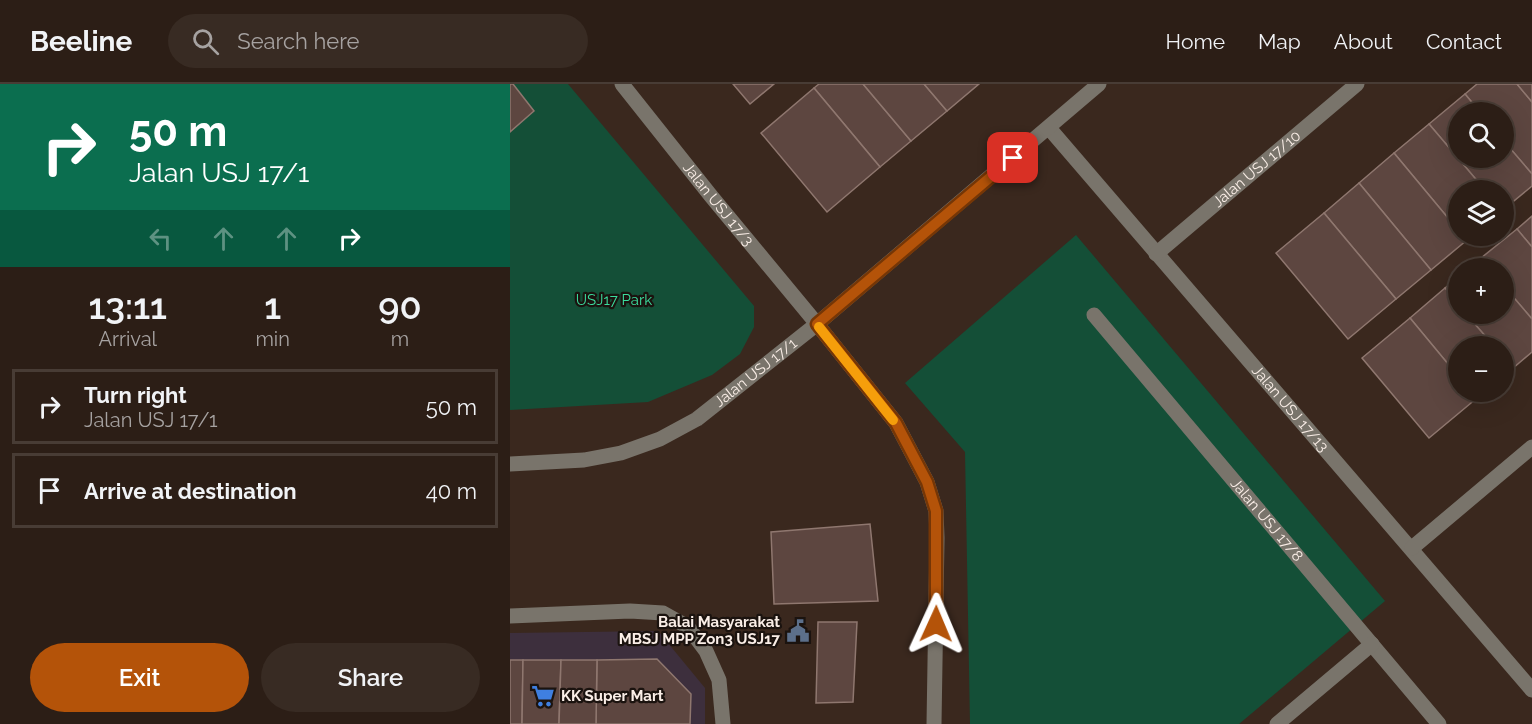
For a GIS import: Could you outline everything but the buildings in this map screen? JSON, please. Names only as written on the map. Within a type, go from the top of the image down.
[{"type":"street","name":"Jalan USJ 17/3","points":[[622,84],[896,423],[927,482],[936,511],[934,724]]},
{"type":"street","name":"Jalan USJ 17/1","points":[[510,464],[584,460],[621,453],[660,439],[697,419],[817,324],[1099,84]]},
{"type":"street","name":"Jalan USJ 17/10","points":[[1156,254],[1357,84]]},
{"type":"street","name":"Jalan USJ 17/13","points":[[1049,128],[1532,690]]},
{"type":"street","name":"Jalan USJ 17/8","points":[[1094,315],[1439,724]]},
{"type":"street","points":[[1412,548],[1532,447]]},
{"type":"street","points":[[510,616],[630,611],[663,613],[688,627],[706,651],[719,681],[723,724]]},
{"type":"street","points":[[1277,724],[1372,644]]},
{"type":"shaded area","points":[[658,631],[705,688],[705,724],[510,724],[510,633]]},
{"type":"green space","name":"USJ17 Park","points":[[510,84],[568,84],[754,306],[754,327],[740,354],[712,375],[648,402],[510,410]]},
{"type":"green space","points":[[1076,235],[1385,601],[1239,724],[970,724],[965,452],[905,383]]},
{"type":"slow traffic","points":[[819,327],[893,420]]},
{"type":"place","name":"Balai Masyarakat MBSJ MPP Zon3 USJ17","points":[[798,631]]},
{"type":"place","name":"KK Super Mart","points":[[543,696]]},
{"type":"route","points":[[936,624],[936,511],[927,482],[896,423],[817,324],[1013,158]]}]
